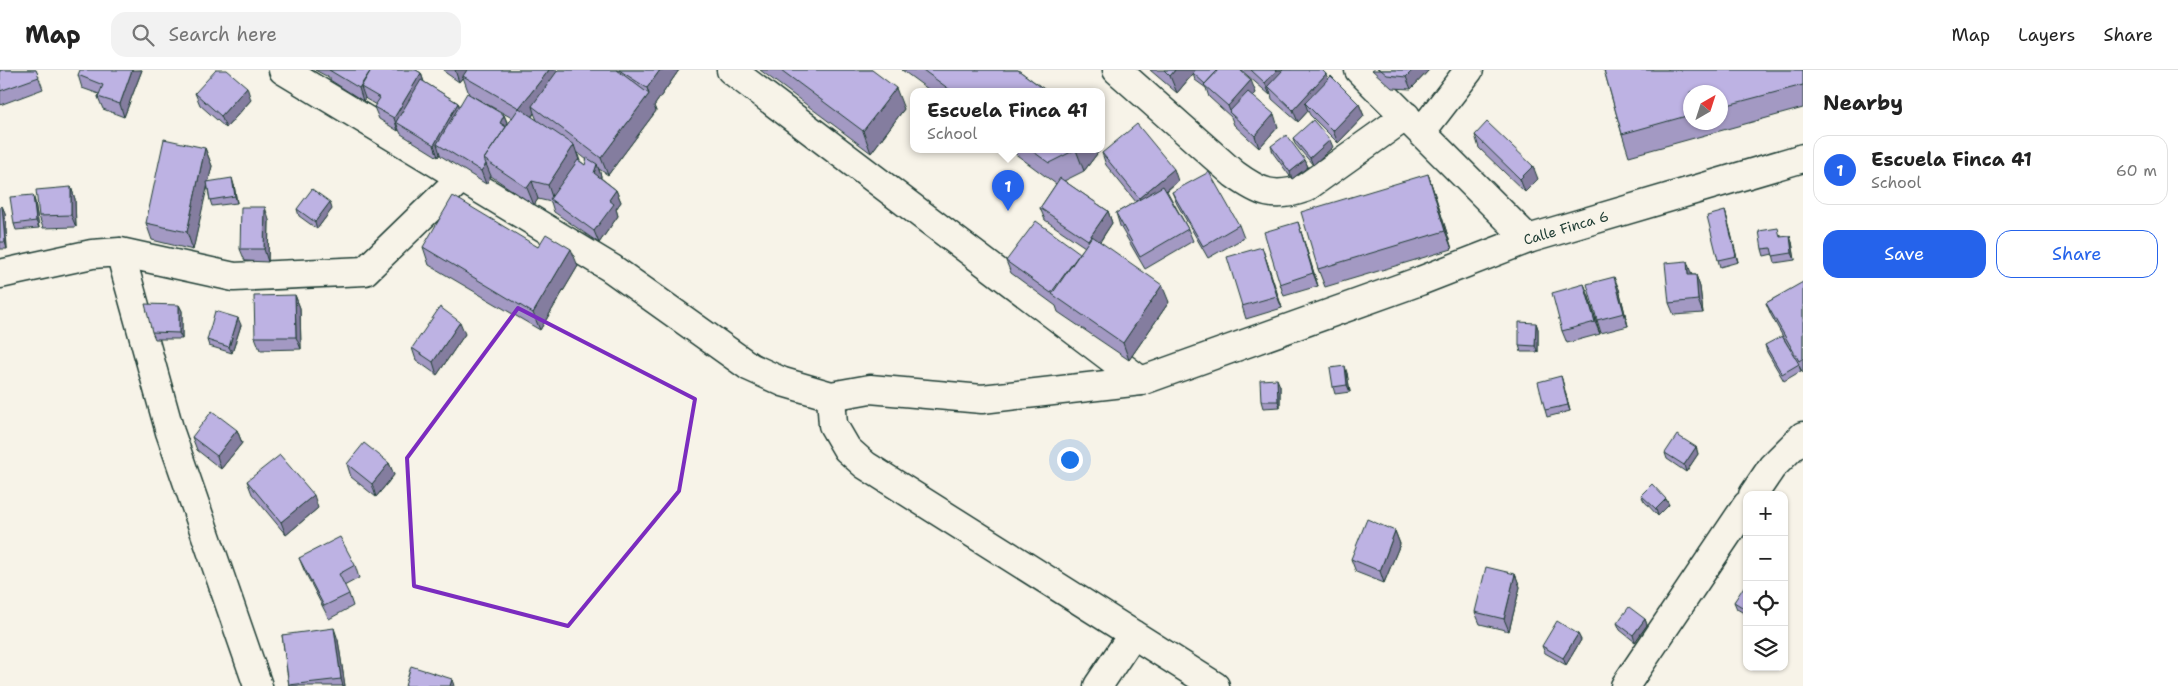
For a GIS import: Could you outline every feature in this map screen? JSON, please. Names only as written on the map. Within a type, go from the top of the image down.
[{"type":"street","points":[[283,70],[611,268],[750,367],[783,382],[831,396],[870,389],[982,399],[1141,381],[1420,281],[1528,239]]},
{"type":"street","points":[[731,70],[1141,381]]},
{"type":"street","points":[[1117,70],[1234,174],[1250,186],[1269,194],[1288,194],[1305,188],[1414,123],[1469,70]]},
{"type":"street","name":"Calle Finca 6","points":[[1359,70],[1528,239],[1803,158]]},
{"type":"street","points":[[0,274],[92,254],[120,252],[234,277],[365,271],[461,178]]},
{"type":"street","points":[[120,252],[170,432],[258,686]]},
{"type":"street","points":[[831,396],[833,425],[847,449],[865,466],[1215,686]]},
{"type":"street","points":[[1756,491],[1772,467],[1803,436]]},
{"type":"street","points":[[1625,686],[1743,511]]},
{"type":"street","points":[[1098,686],[1133,634]]},
{"type":"highlighted area","points":[[518,308],[695,399],[679,491],[568,626],[414,586],[407,458]]},
{"type":"building","points":[[0,70],[36,70],[39,77],[0,91]]},
{"type":"building","points":[[80,70],[132,70],[120,104],[98,97],[103,85],[78,75]]},
{"type":"building","points":[[216,70],[227,70],[247,87],[221,116],[195,93]]},
{"type":"building","points":[[329,70],[371,70],[359,88]]},
{"type":"building","points":[[371,70],[416,70],[421,73],[394,118],[374,107],[380,98],[361,87]]},
{"type":"building","points":[[467,70],[549,70],[519,108],[463,76]]},
{"type":"building","points":[[558,70],[617,70],[649,94],[601,158],[532,106]]},
{"type":"building","points":[[619,70],[660,70],[647,88]]},
{"type":"building","points":[[781,70],[872,70],[896,88],[863,131]]},
{"type":"building","points":[[923,70],[1018,70],[1043,88],[948,88]]},
{"type":"building","points":[[1164,70],[1175,70],[1170,76]]},
{"type":"building","points":[[1195,70],[1218,70],[1205,84],[1193,73]]},
{"type":"building","points":[[1218,70],[1240,70],[1251,80],[1228,106],[1204,85]]},
{"type":"building","points":[[1251,70],[1277,70],[1265,83]]},
{"type":"building","points":[[1283,70],[1322,70],[1326,74],[1293,110],[1268,86]]},
{"type":"building","points":[[1381,70],[1413,70],[1406,77],[1387,75]]},
{"type":"building","points":[[1604,70],[1803,70],[1803,85],[1728,105],[1728,85],[1683,85],[1683,117],[1622,134]]},
{"type":"building","points":[[1331,76],[1359,104],[1333,131],[1305,103]]},
{"type":"building","points":[[421,80],[458,103],[434,145],[396,122]]},
{"type":"building","points":[[1248,92],[1274,114],[1255,136],[1229,112]]},
{"type":"building","points":[[467,93],[504,115],[500,123],[506,127],[484,159],[486,164],[481,171],[437,144]]},
{"type":"building","points":[[519,108],[574,145],[548,185],[532,181],[527,188],[484,159]]},
{"type":"building","points":[[1313,120],[1330,140],[1310,158],[1293,138]]},
{"type":"building","points":[[1487,122],[1533,166],[1520,179],[1475,135]]},
{"type":"building","points":[[1137,124],[1174,169],[1139,198],[1102,153],[1105,153],[1105,151]]},
{"type":"building","points":[[1286,135],[1305,160],[1290,172],[1271,146]]},
{"type":"building","points":[[164,139],[205,148],[187,232],[146,223]]},
{"type":"building","points":[[1035,153],[1069,153],[1049,163]]},
{"type":"building","points":[[587,158],[597,164],[594,173],[616,190],[609,200],[614,204],[594,231],[550,199],[578,160],[585,165]]},
{"type":"building","points":[[1209,172],[1239,225],[1203,246],[1172,192]]},
{"type":"building","points":[[1428,174],[1445,231],[1318,269],[1301,212]]},
{"type":"building","points":[[232,178],[235,196],[210,200],[207,182]]},
{"type":"building","points":[[1060,178],[1108,211],[1088,240],[1040,208]]},
{"type":"building","points":[[1163,186],[1188,229],[1140,257],[1116,213]]},
{"type":"building","points":[[71,187],[71,215],[39,216],[36,190]]},
{"type":"building","points":[[312,189],[330,202],[315,222],[297,209]]},
{"type":"building","points":[[33,195],[36,221],[14,224],[10,197]]},
{"type":"building","points":[[453,196],[538,247],[546,234],[571,249],[533,313],[423,247]]},
{"type":"building","points":[[2,206],[5,242],[0,242],[0,207]]},
{"type":"building","points":[[241,207],[265,207],[264,249],[240,249]]},
{"type":"building","points":[[1725,211],[1736,256],[1718,260],[1707,216]]},
{"type":"building","points":[[1036,221],[1080,253],[1051,293],[1006,261]]},
{"type":"building","points":[[1298,222],[1313,273],[1280,284],[1264,232]]},
{"type":"building","points":[[1778,228],[1780,237],[1790,236],[1792,253],[1773,256],[1771,248],[1762,249],[1759,231]]},
{"type":"building","points":[[1092,236],[1162,285],[1123,343],[1052,294]]},
{"type":"building","points":[[1262,247],[1277,296],[1242,306],[1227,257]]},
{"type":"building","points":[[1687,261],[1688,275],[1696,275],[1698,300],[1669,303],[1665,263]]},
{"type":"building","points":[[1614,277],[1624,313],[1597,320],[1587,284]]},
{"type":"building","points":[[1803,282],[1803,358],[1799,361],[1766,303]]},
{"type":"building","points":[[1584,284],[1595,322],[1562,331],[1552,293]]},
{"type":"building","points":[[295,295],[296,337],[255,337],[254,296]]},
{"type":"building","points":[[145,304],[179,305],[179,333],[152,332]]},
{"type":"building","points":[[440,307],[460,322],[433,362],[412,348]]},
{"type":"building","points":[[215,311],[238,318],[229,347],[207,340]]},
{"type":"building","points":[[1519,322],[1536,323],[1535,346],[1519,345]]},
{"type":"building","points":[[1782,336],[1799,364],[1782,374],[1765,345]]},
{"type":"building","points":[[1345,366],[1347,385],[1333,387],[1330,368]]},
{"type":"building","points":[[1561,376],[1568,405],[1545,410],[1538,382]]},
{"type":"building","points":[[1277,379],[1278,401],[1261,401],[1260,380]]},
{"type":"building","points":[[212,411],[237,430],[217,456],[192,437]]},
{"type":"building","points":[[1677,435],[1696,447],[1684,465],[1665,453]]},
{"type":"building","points":[[364,443],[389,463],[372,484],[347,464]]},
{"type":"building","points":[[280,455],[314,495],[281,522],[247,481]]},
{"type":"building","points":[[1652,484],[1666,499],[1656,509],[1641,495]]},
{"type":"building","points":[[1367,519],[1395,531],[1380,571],[1351,559]]},
{"type":"building","points":[[340,537],[355,565],[339,574],[349,594],[324,606],[299,558]]},
{"type":"building","points":[[1486,567],[1515,574],[1504,619],[1475,612]]},
{"type":"building","points":[[1743,588],[1743,608],[1734,602]]},
{"type":"building","points":[[1629,607],[1645,619],[1633,635],[1617,623]]},
{"type":"building","points":[[1557,621],[1578,634],[1563,658],[1542,646]]},
{"type":"building","points":[[334,628],[341,679],[289,685],[282,635]]},
{"type":"building","points":[[411,666],[452,679],[450,686],[405,686]]},
{"type":"place","name":"Escuela Finca 41","points":[[1008,211]]}]
